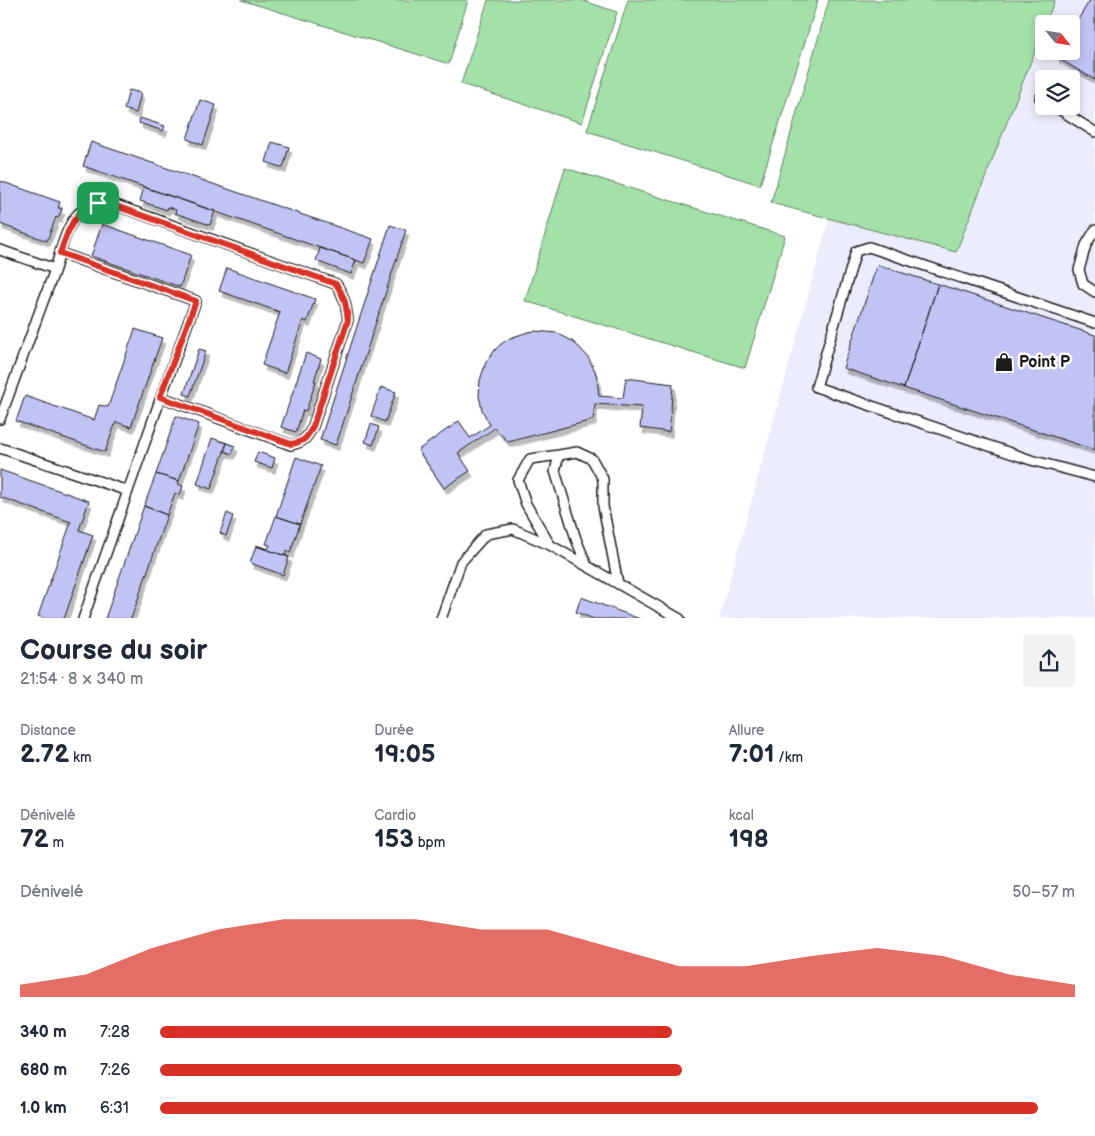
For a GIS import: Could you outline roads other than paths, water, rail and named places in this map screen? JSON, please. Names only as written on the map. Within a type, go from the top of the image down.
[{"type":"lane","points":[[1068,115],[1095,132]]},
{"type":"lane","points":[[0,419],[69,228],[78,214],[88,207],[98,203],[110,204],[336,284],[346,305],[348,320],[313,426],[309,435],[299,443],[291,444],[160,397]]},
{"type":"lane","points":[[1095,230],[1086,245],[1079,270],[1083,284],[1095,292]]},
{"type":"lane","points":[[1095,322],[869,247],[856,251],[816,387],[1030,460],[1095,478]]},
{"type":"lane","points":[[0,250],[55,269]]},
{"type":"lane","points":[[60,253],[196,301],[160,397],[83,618]]},
{"type":"lane","points":[[0,448],[128,491]]},
{"type":"lane","points":[[550,545],[526,504],[518,480],[530,459],[577,452],[592,459],[603,479],[603,506],[618,584]]},
{"type":"lane","points":[[559,455],[556,471],[576,539],[587,566]]},
{"type":"lane","points":[[441,618],[460,562],[486,534],[513,529],[550,545],[680,618]]},
{"type":"place","name":"Point P","points":[[1004,362]]}]
